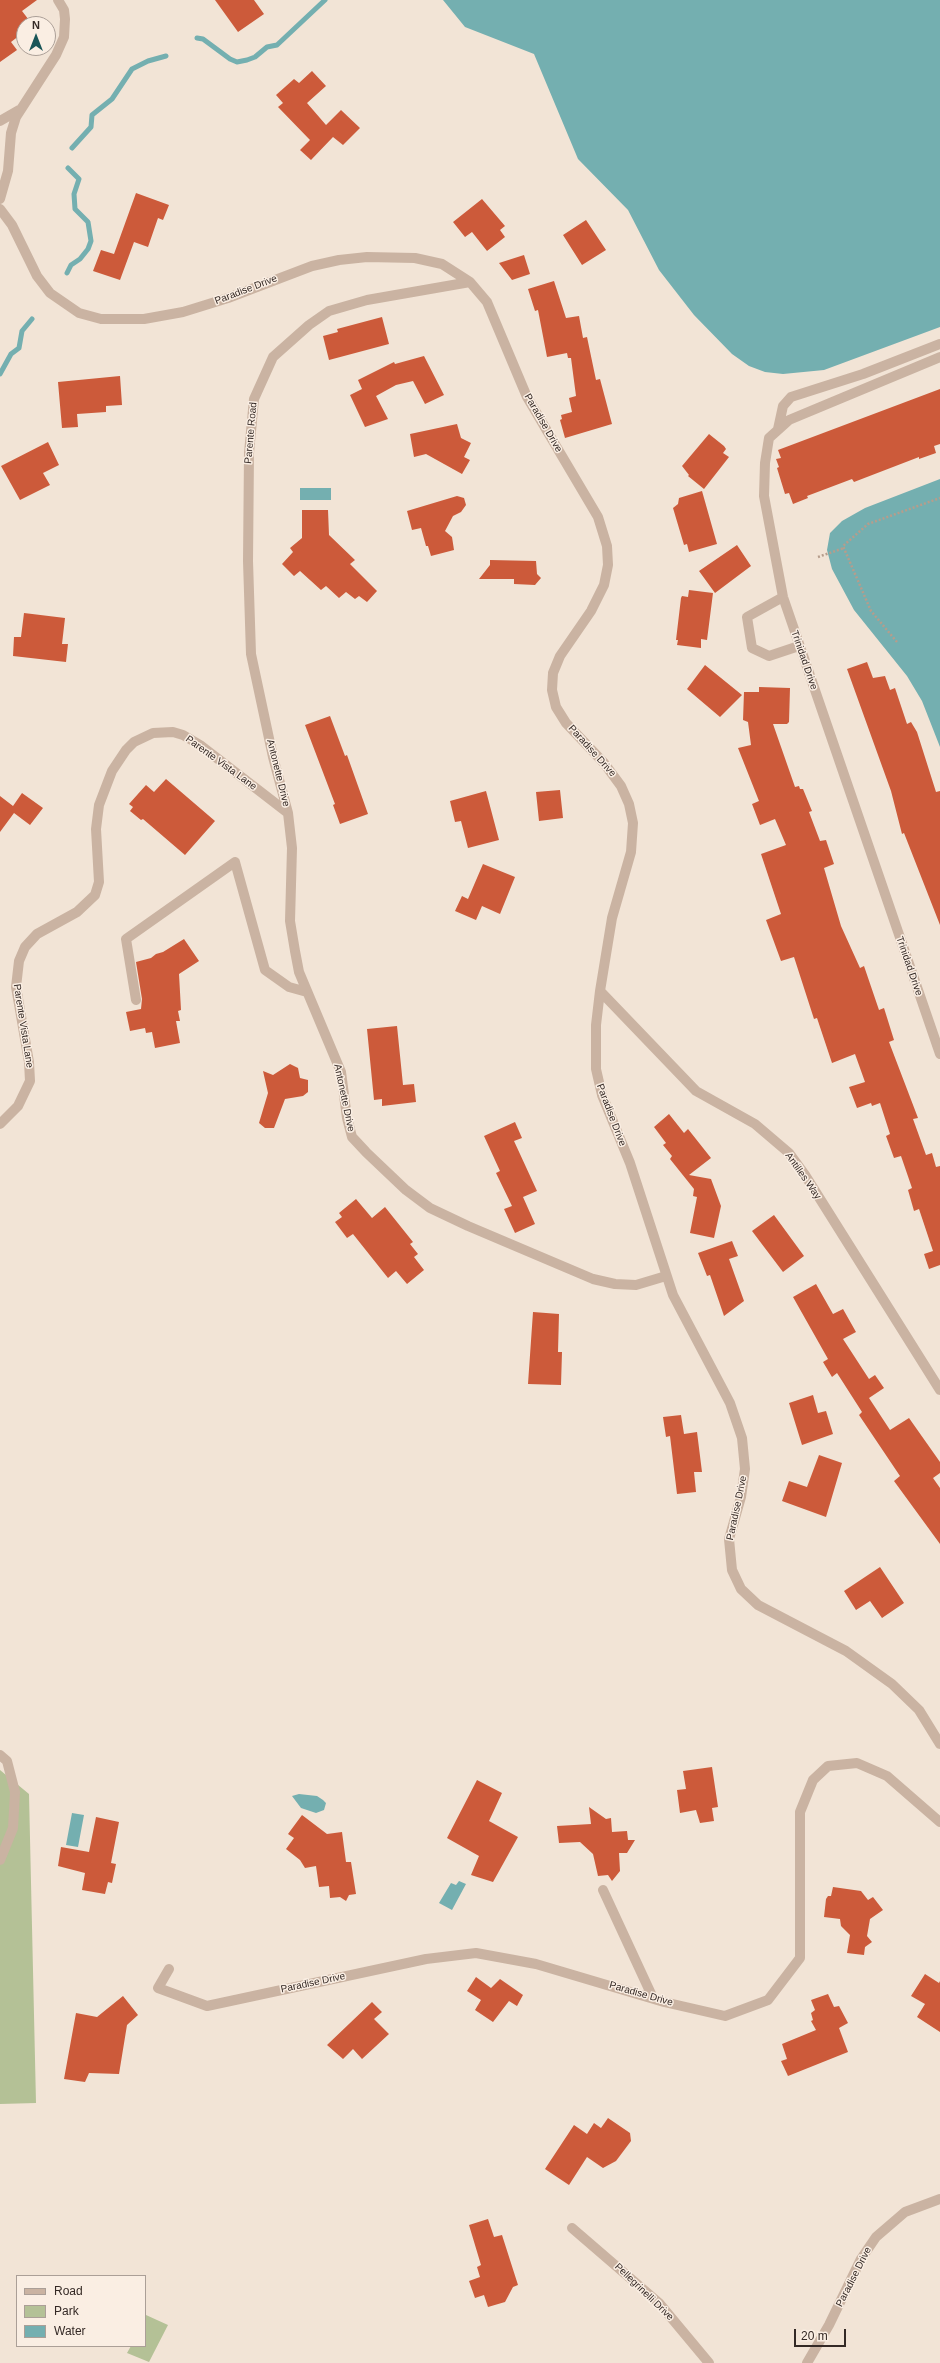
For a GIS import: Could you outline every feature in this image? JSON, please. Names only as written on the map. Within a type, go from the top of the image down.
[{"type":"street","points":[[0,199],[8,171],[11,133],[19,110],[61,47],[65,30],[65,19],[64,10],[58,0]]},
{"type":"street","points":[[0,121],[19,110]]},
{"type":"street","name":"Paradise Drive","points":[[0,209],[12,225],[37,276],[50,293],[79,313],[101,319],[144,320],[183,312],[228,298],[312,266],[358,257],[396,256],[424,259],[452,269],[470,282],[481,295],[491,311],[528,397],[598,517],[607,546],[608,565],[604,585],[591,611],[560,656],[553,673],[552,690],[556,707],[566,723],[604,763],[621,786],[629,804],[633,823],[631,852],[612,918],[600,991],[595,1050],[599,1087],[630,1163],[666,1276],[687,1324],[730,1403],[742,1438],[745,1453],[744,1482],[732,1528],[729,1550],[736,1580],[758,1605],[846,1651],[885,1678],[914,1704],[940,1744]]},
{"type":"street","name":"Parente Road","points":[[252,665],[248,561],[250,426],[256,390],[273,358],[320,317],[340,307],[470,282]]},
{"type":"street","points":[[778,429],[783,406],[791,397],[863,374],[940,344]]},
{"type":"street","name":"Trinidad Drive","points":[[940,357],[789,420],[769,438],[764,496],[783,597],[940,1054]]},
{"type":"street","points":[[783,597],[748,617],[752,648],[769,656],[800,646]]},
{"type":"street","name":"Antonette Drive","points":[[252,665],[288,813],[292,848],[290,921],[299,972],[341,1072],[347,1118],[352,1137],[406,1190],[430,1208],[468,1226],[593,1279],[615,1284],[636,1285],[666,1276]]},
{"type":"street","name":"Parente Vista Lane","points":[[0,1124],[18,1106],[30,1081],[29,1062],[16,987],[19,962],[26,947],[37,934],[77,912],[95,895],[99,882],[96,829],[99,805],[112,770],[126,750],[134,742],[153,733],[173,732],[183,735],[200,745],[288,813]]},
{"type":"street","points":[[136,1000],[126,939],[235,862],[265,970],[289,987],[308,992]]},
{"type":"street","name":"Antilles Way","points":[[600,991],[696,1091],[755,1124],[789,1153],[940,1390]]},
{"type":"street","points":[[0,1755],[6,1761],[15,1792],[13,1828],[0,1860]]},
{"type":"street","name":"Paradise Drive","points":[[168,1969],[158,1988],[207,2006],[426,1959],[476,1953],[536,1964],[653,1998],[725,2016],[768,2000],[800,1958],[800,1812],[813,1780],[828,1766],[857,1762],[887,1776],[940,1822]]},
{"type":"street","points":[[603,1890],[653,1998]]},
{"type":"street","name":"Paradise Drive","points":[[807,2363],[829,2325],[861,2259],[876,2237],[905,2212],[940,2199]]},
{"type":"street","name":"Pellegrinelli Drive","points":[[572,2228],[659,2303],[709,2363]]},
{"type":"path","points":[[897,642],[871,611],[843,546],[868,524],[940,498]]},
{"type":"path","points":[[818,557],[844,548]]},
{"type":"green space","points":[[0,1770],[29,1794],[36,2103],[0,2104]]},
{"type":"green space","points":[[146,2315],[168,2325],[149,2362],[127,2353],[130,2347],[146,2347]]},
{"type":"water","points":[[443,0],[940,0],[940,327],[824,370],[783,374],[765,372],[749,366],[732,354],[694,315],[659,270],[628,210],[578,159],[534,54],[465,27]]},
{"type":"water","points":[[940,479],[940,747],[922,701],[907,676],[854,610],[832,569],[827,550],[830,533],[842,521],[865,508]]},
{"type":"water","points":[[300,488],[331,488],[331,500],[300,500]]},
{"type":"water","points":[[299,1794],[317,1796],[326,1803],[324,1810],[316,1813],[301,1808],[292,1796]]},
{"type":"water","points":[[72,1813],[84,1815],[78,1847],[66,1845]]},
{"type":"water","points":[[459,1881],[466,1884],[452,1910],[439,1903],[451,1883],[456,1885]]},
{"type":"building","points":[[0,0],[37,0],[22,11],[26,16],[16,16],[16,38],[11,42],[16,51],[0,62]]},
{"type":"building","points":[[215,0],[254,0],[264,14],[238,32]]},
{"type":"building","points":[[312,71],[326,86],[307,103],[326,125],[341,110],[360,128],[343,145],[333,137],[311,160],[300,150],[310,140],[278,107],[283,103],[276,95],[294,79],[299,83]]},
{"type":"building","points":[[136,193],[169,205],[163,220],[158,218],[148,247],[134,242],[120,280],[93,271],[101,250],[114,254]]},
{"type":"building","points":[[482,199],[505,226],[500,230],[505,237],[487,251],[472,232],[465,237],[453,222]]},
{"type":"building","points":[[586,220],[606,250],[582,265],[563,235]]},
{"type":"building","points":[[524,255],[530,274],[512,280],[499,263]]},
{"type":"building","points":[[554,281],[566,318],[579,316],[583,338],[587,337],[596,380],[600,379],[612,424],[565,438],[560,420],[562,419],[561,415],[572,412],[569,398],[576,396],[571,358],[568,358],[567,353],[547,357],[538,310],[535,311],[528,289]]},
{"type":"building","points":[[382,317],[389,344],[329,360],[323,336],[338,332],[337,329]]},
{"type":"building","points":[[424,356],[444,395],[425,404],[413,381],[396,385],[376,396],[388,419],[365,427],[350,395],[362,389],[358,380],[394,362],[395,364]]},
{"type":"building","points":[[120,376],[122,405],[106,406],[106,412],[77,414],[78,427],[62,428],[58,382]]},
{"type":"building","points":[[940,389],[940,444],[934,446],[936,453],[919,459],[919,457],[854,482],[852,479],[807,496],[808,498],[793,504],[789,493],[785,494],[777,468],[779,467],[776,459],[781,458],[778,450]]},
{"type":"building","points":[[457,424],[461,438],[471,443],[464,457],[470,460],[462,474],[426,454],[414,457],[410,434]]},
{"type":"building","points":[[709,434],[724,446],[726,449],[723,453],[729,457],[704,489],[688,476],[689,475],[682,466]]},
{"type":"building","points":[[48,442],[59,465],[43,473],[50,485],[20,500],[1,466]]},
{"type":"building","points":[[702,491],[717,544],[689,552],[687,544],[684,545],[673,508],[678,504],[679,498]]},
{"type":"building","points":[[457,496],[464,498],[466,505],[461,512],[453,516],[445,531],[452,537],[454,550],[431,556],[428,546],[426,546],[421,528],[412,530],[407,511]]},
{"type":"building","points":[[302,510],[328,510],[329,535],[355,560],[350,564],[377,591],[367,602],[359,596],[355,599],[346,592],[339,598],[326,586],[321,590],[300,571],[294,576],[282,564],[293,552],[290,548],[302,538]]},
{"type":"building","points":[[737,545],[751,566],[715,593],[699,571]]},
{"type":"building","points":[[490,560],[536,561],[537,574],[541,578],[535,585],[514,584],[514,579],[479,579],[490,565]]},
{"type":"building","points":[[689,590],[713,593],[707,640],[701,639],[701,648],[677,645],[678,640],[676,640],[681,598],[682,596],[688,597]]},
{"type":"building","points":[[24,613],[65,618],[62,644],[68,644],[66,662],[13,656],[14,637],[21,637]]},
{"type":"building","points":[[867,662],[873,678],[885,676],[890,690],[895,688],[907,724],[911,722],[917,732],[936,792],[940,791],[940,925],[904,833],[902,834],[891,791],[847,669]]},
{"type":"building","points":[[705,665],[742,695],[720,717],[687,689]]},
{"type":"building","points":[[759,687],[790,688],[789,722],[787,724],[773,724],[795,787],[799,786],[800,789],[803,789],[812,811],[809,812],[820,841],[826,840],[834,864],[824,868],[841,926],[860,968],[864,966],[879,1010],[884,1008],[894,1040],[889,1042],[918,1118],[913,1119],[926,1155],[932,1153],[936,1167],[940,1166],[940,1265],[929,1269],[924,1254],[933,1251],[919,1209],[914,1211],[908,1190],[912,1188],[901,1156],[894,1158],[886,1136],[890,1134],[880,1103],[872,1106],[871,1103],[857,1108],[849,1087],[865,1082],[855,1054],[832,1063],[817,1018],[814,1019],[794,957],[781,961],[766,920],[781,914],[761,854],[786,845],[775,819],[760,825],[752,804],[759,801],[738,748],[751,745],[748,722],[743,720],[744,692],[759,692]]},
{"type":"building","points":[[330,716],[345,756],[347,755],[368,814],[340,824],[333,805],[335,804],[305,725]]},
{"type":"building","points":[[166,779],[215,821],[185,855],[143,819],[141,820],[130,811],[133,807],[129,804],[146,785],[154,792]]},
{"type":"building","points":[[560,790],[563,818],[539,821],[536,792]]},
{"type":"building","points":[[486,791],[499,840],[468,848],[461,821],[455,822],[450,801]]},
{"type":"building","points":[[22,793],[43,808],[30,825],[14,813],[0,832],[0,796],[13,806]]},
{"type":"building","points":[[483,864],[515,877],[500,914],[482,906],[476,920],[455,911],[462,896],[468,899]]},
{"type":"building","points":[[184,939],[199,961],[179,974],[181,1010],[178,1011],[180,1021],[176,1021],[180,1043],[155,1048],[152,1032],[146,1033],[145,1028],[130,1031],[126,1012],[141,1009],[142,999],[136,962],[151,958]]},
{"type":"building","points":[[397,1026],[403,1085],[414,1084],[416,1102],[382,1106],[382,1099],[374,1100],[367,1029]]},
{"type":"building","points":[[290,1064],[298,1068],[300,1078],[308,1080],[308,1092],[303,1096],[285,1099],[274,1128],[265,1128],[259,1123],[268,1093],[263,1071],[273,1075]]},
{"type":"building","points":[[669,1114],[684,1133],[688,1129],[711,1158],[689,1175],[711,1179],[721,1206],[714,1238],[690,1233],[697,1197],[693,1196],[694,1189],[670,1159],[672,1156],[663,1145],[666,1143],[654,1127]]},
{"type":"building","points":[[515,1122],[522,1138],[514,1141],[537,1191],[523,1197],[535,1224],[515,1233],[504,1209],[512,1206],[496,1173],[500,1171],[484,1136]]},
{"type":"building","points":[[356,1199],[372,1218],[385,1207],[413,1242],[410,1244],[418,1254],[414,1257],[424,1270],[407,1284],[396,1271],[388,1278],[353,1234],[347,1238],[335,1222],[342,1217],[339,1213]]},
{"type":"building","points":[[774,1215],[804,1256],[783,1272],[752,1231]]},
{"type":"building","points":[[732,1241],[738,1256],[729,1259],[744,1301],[724,1316],[710,1275],[707,1276],[698,1253]]},
{"type":"building","points":[[816,1284],[833,1314],[843,1309],[856,1332],[843,1339],[869,1379],[875,1375],[884,1388],[869,1398],[890,1430],[909,1418],[940,1462],[940,1473],[933,1478],[940,1488],[940,1544],[894,1481],[900,1476],[859,1415],[862,1412],[837,1373],[832,1377],[823,1362],[828,1359],[793,1297]]},
{"type":"building","points":[[533,1312],[559,1314],[558,1352],[562,1352],[561,1385],[528,1384]]},
{"type":"building","points":[[813,1395],[818,1413],[826,1411],[833,1434],[802,1445],[789,1403]]},
{"type":"building","points":[[681,1415],[684,1434],[697,1432],[702,1472],[694,1472],[696,1492],[677,1494],[670,1436],[666,1437],[663,1417]]},
{"type":"building","points":[[819,1455],[842,1463],[826,1517],[782,1501],[789,1481],[807,1487]]},
{"type":"building","points":[[880,1567],[904,1603],[882,1618],[870,1601],[856,1610],[844,1591]]},
{"type":"building","points":[[712,1767],[718,1807],[712,1808],[714,1821],[700,1823],[696,1810],[680,1813],[677,1790],[686,1789],[683,1771]]},
{"type":"building","points":[[477,1780],[502,1793],[489,1821],[518,1837],[493,1882],[471,1875],[479,1856],[447,1838]]},
{"type":"building","points":[[589,1807],[606,1819],[611,1818],[612,1832],[627,1831],[628,1840],[635,1840],[627,1853],[619,1853],[620,1871],[612,1881],[608,1875],[598,1876],[593,1854],[580,1842],[559,1843],[557,1826],[591,1824]]},
{"type":"building","points":[[302,1815],[327,1834],[342,1832],[346,1862],[351,1862],[356,1894],[349,1895],[346,1901],[340,1897],[330,1898],[329,1886],[319,1887],[316,1866],[305,1868],[300,1860],[286,1849],[294,1838],[288,1834]]},
{"type":"building","points":[[96,1817],[119,1822],[111,1863],[116,1864],[112,1883],[108,1882],[105,1894],[82,1890],[85,1873],[58,1866],[61,1847],[89,1852]]},
{"type":"building","points":[[833,1887],[861,1891],[868,1900],[873,1897],[883,1910],[870,1919],[867,1936],[872,1942],[865,1947],[864,1955],[847,1953],[850,1935],[841,1926],[840,1919],[824,1917],[826,1899],[828,1896],[831,1896]]},
{"type":"building","points":[[925,1974],[939,1983],[940,1981],[940,2032],[917,2017],[925,2004],[911,1996]]},
{"type":"building","points":[[476,1977],[491,1988],[500,1979],[523,1995],[517,2006],[509,2001],[493,2022],[475,2010],[481,2000],[467,1991]]},
{"type":"building","points":[[828,1994],[834,2007],[839,2006],[848,2023],[839,2028],[848,2052],[788,2076],[781,2061],[787,2059],[782,2044],[816,2030],[811,2021],[813,2020],[811,2013],[815,2010],[811,2000]]},
{"type":"building","points":[[123,1996],[138,2015],[127,2025],[119,2074],[89,2073],[85,2082],[64,2079],[76,2013],[97,2017]]},
{"type":"building","points":[[372,2002],[382,2012],[374,2019],[389,2034],[362,2059],[353,2049],[343,2059],[327,2045]]},
{"type":"building","points":[[608,2118],[630,2133],[631,2141],[616,2161],[603,2168],[587,2157],[569,2185],[545,2169],[574,2125],[587,2134],[594,2123],[601,2128]]},
{"type":"building","points":[[488,2219],[494,2237],[502,2235],[518,2285],[513,2287],[505,2302],[488,2307],[484,2295],[475,2298],[469,2281],[480,2277],[477,2267],[481,2265],[469,2225]]},
{"type":"waterway","points":[[197,38],[203,39],[230,59],[237,62],[247,60],[255,57],[267,47],[277,45],[325,0]]},
{"type":"waterway","points":[[72,148],[91,127],[92,115],[112,99],[132,69],[148,61],[166,56]]},
{"type":"waterway","points":[[67,273],[71,265],[80,259],[88,249],[91,241],[88,222],[75,209],[74,194],[79,179],[68,168]]},
{"type":"waterway","points":[[0,374],[11,354],[19,348],[22,331],[32,319]]}]
